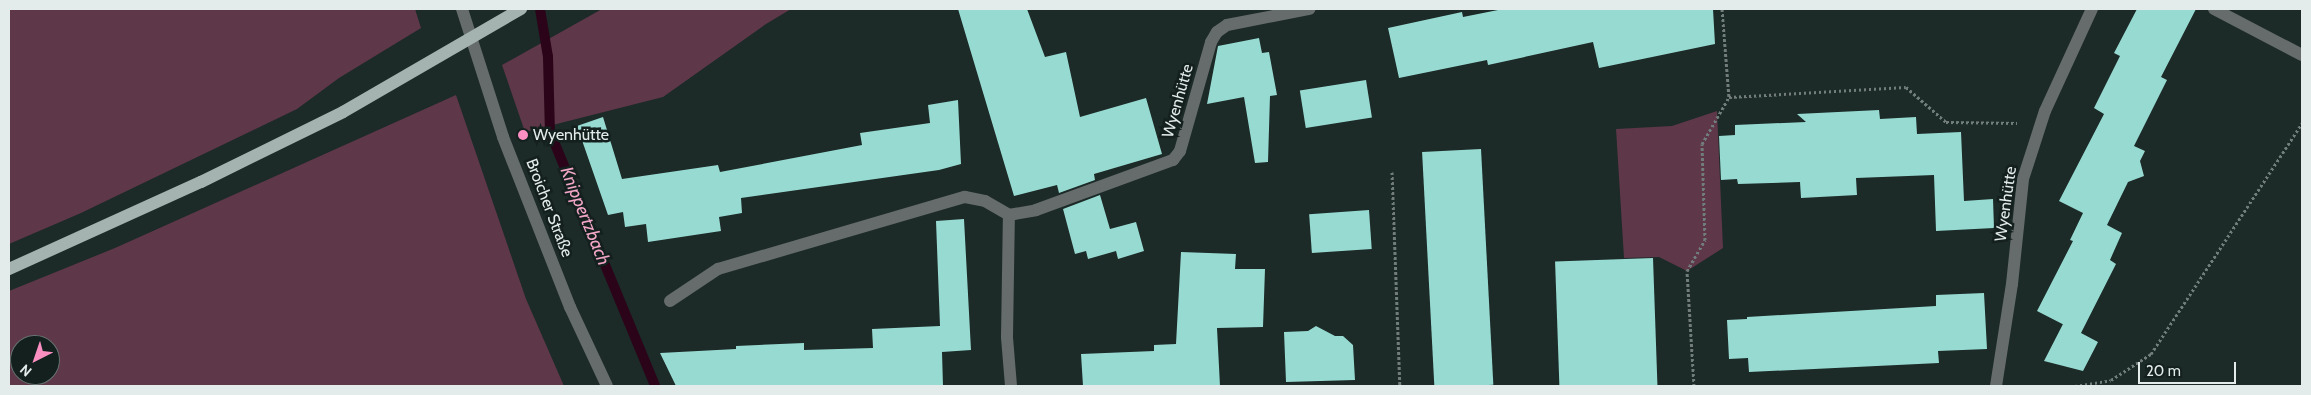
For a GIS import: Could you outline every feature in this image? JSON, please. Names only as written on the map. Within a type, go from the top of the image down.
[{"type":"main road","points":[[9,269],[201,182],[343,112],[520,9]]},
{"type":"street","name":"Broicher Straße","points":[[462,9],[503,136],[570,306],[607,386]]},
{"type":"street","name":"Wyenhütte","points":[[1009,215],[1036,210],[1173,160],[1180,151],[1211,42],[1217,32],[1227,24],[1308,9]]},
{"type":"street","name":"Wyenhütte","points":[[1996,386],[2012,284],[2023,179],[2040,124],[2092,9]]},
{"type":"street","points":[[2214,9],[2302,55]]},
{"type":"street","points":[[670,301],[718,269],[965,197],[985,201],[1009,215],[1007,337],[1011,386]]},
{"type":"path","points":[[1694,386],[1687,271],[1705,240],[1702,144],[1729,97],[1722,9]]},
{"type":"path","points":[[1729,97],[1906,86],[1946,122],[2040,124]]},
{"type":"path","points":[[2074,386],[2111,380],[2151,354],[2302,123]]},
{"type":"path","points":[[1392,172],[1400,386]]},
{"type":"shaded area","points":[[9,9],[415,9],[421,28],[339,78],[297,109],[81,213],[9,244]]},
{"type":"shaded area","points":[[602,9],[791,9],[766,24],[663,97],[525,132],[502,65]]},
{"type":"shaded area","points":[[456,95],[526,299],[564,386],[9,386],[9,291],[115,248]]},
{"type":"shaded area","points":[[1717,111],[1723,248],[1687,271],[1659,257],[1624,258],[1616,129],[1672,126]]},
{"type":"building","points":[[958,9],[1027,9],[1045,57],[1066,52],[1080,117],[1146,98],[1162,154],[1094,174],[1095,180],[1059,193],[1057,185],[1014,196]]},
{"type":"building","points":[[1503,9],[1713,9],[1715,44],[1599,68],[1593,42],[1488,65],[1487,60],[1399,78],[1388,28],[1462,12],[1463,17]]},
{"type":"building","points":[[2137,9],[2196,9],[2161,77],[2167,80],[2134,146],[2145,151],[2140,161],[2144,176],[2128,182],[2107,225],[2122,233],[2110,260],[2116,264],[2081,333],[2098,342],[2083,371],[2044,361],[2063,324],[2037,311],[2073,241],[2070,240],[2083,213],[2059,201],[2104,114],[2094,108],[2120,56],[2114,53]]},
{"type":"building","points":[[1259,38],[1262,53],[1269,52],[1277,95],[1270,96],[1268,162],[1255,163],[1244,97],[1207,104],[1218,46]]},
{"type":"building","points":[[1366,80],[1372,118],[1306,128],[1300,90]]},
{"type":"building","points":[[958,100],[961,164],[939,170],[741,198],[742,213],[719,217],[721,231],[648,242],[646,224],[625,227],[623,212],[608,215],[577,126],[603,117],[622,179],[718,165],[720,172],[862,145],[860,133],[930,123],[928,105]]},
{"type":"building","points":[[1879,110],[1880,119],[1916,117],[1917,134],[1961,132],[1964,201],[1993,199],[1994,228],[1936,231],[1934,175],[1856,178],[1857,195],[1801,198],[1800,182],[1738,184],[1737,179],[1721,180],[1719,136],[1735,135],[1735,125],[1806,122],[1797,114]]},
{"type":"building","points":[[1481,149],[1493,385],[1434,386],[1422,152]]},
{"type":"building","points":[[1100,195],[1110,229],[1136,222],[1144,251],[1118,259],[1116,251],[1088,259],[1086,251],[1075,254],[1063,209]]},
{"type":"building","points":[[1369,210],[1372,249],[1312,253],[1309,214]]},
{"type":"building","points":[[964,219],[971,350],[942,352],[943,386],[676,386],[660,353],[736,349],[736,346],[804,343],[804,350],[873,348],[872,329],[940,326],[936,221]]},
{"type":"building","points":[[1181,252],[1236,254],[1235,269],[1265,269],[1263,327],[1217,328],[1220,386],[1083,386],[1081,354],[1154,351],[1154,345],[1176,344]]},
{"type":"building","points":[[1653,258],[1657,386],[1559,386],[1555,261]]},
{"type":"building","points":[[1984,293],[1987,349],[1938,351],[1939,363],[1749,372],[1748,358],[1729,359],[1727,320],[1747,319],[1747,317],[1936,306],[1936,295]]},
{"type":"building","points":[[1316,326],[1335,336],[1343,336],[1353,345],[1355,380],[1286,382],[1284,332],[1308,331]]},
{"type":"waterway","name":"Knippertzbach","points":[[540,9],[548,57],[550,132],[655,386]]},
{"type":"place","name":"Wyenhütte","points":[[523,135]]}]
